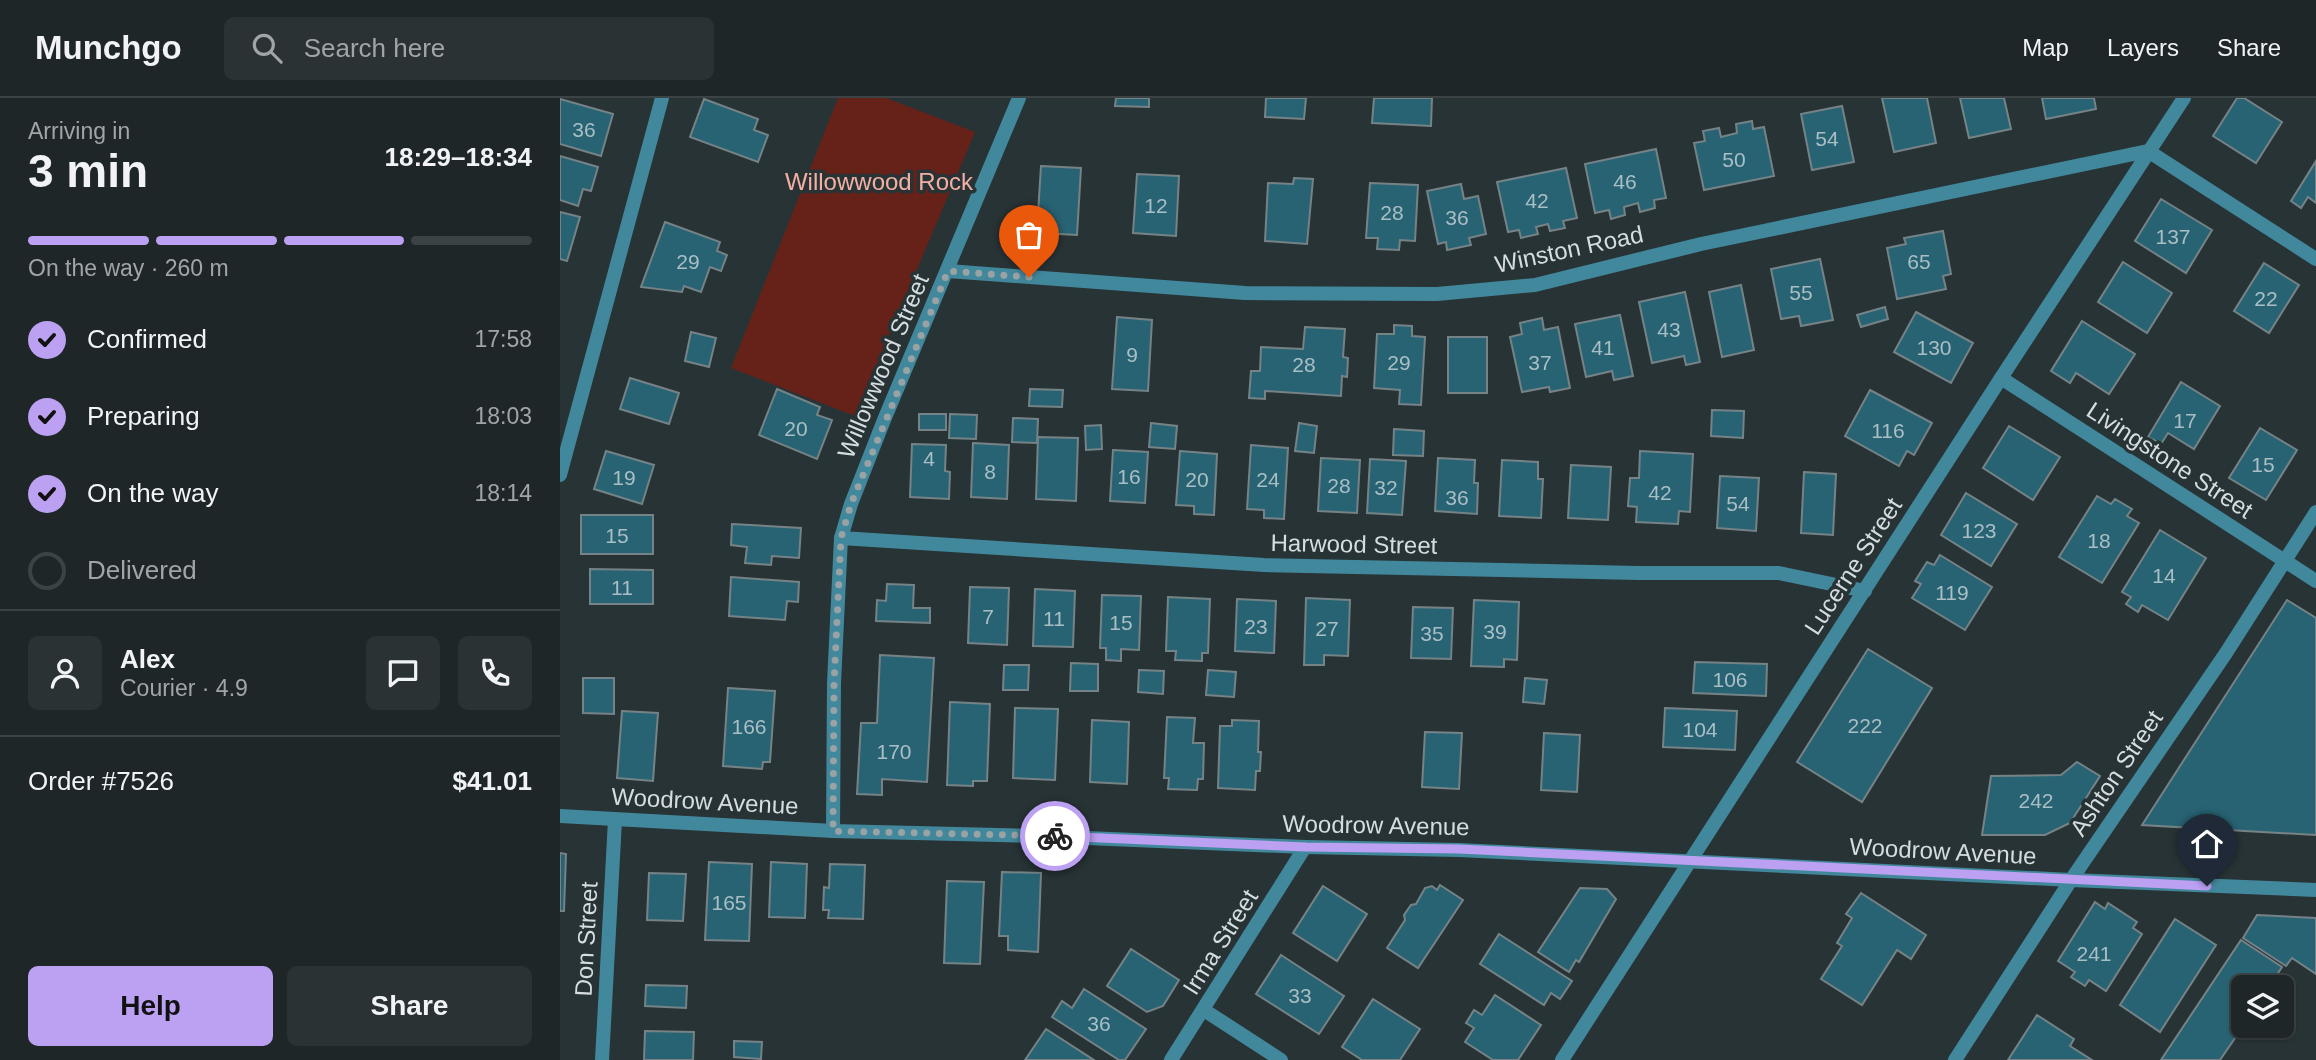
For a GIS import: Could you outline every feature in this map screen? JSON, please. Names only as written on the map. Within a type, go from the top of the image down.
[{"type":"street","points":[[560,475],[662,98]]},
{"type":"street","name":"Willowwood Street","points":[[833,831],[834,683],[841,538],[851,504],[1019,98]]},
{"type":"street","name":"Lucerne Street","points":[[1562,1060],[2000,378],[2184,98]]},
{"type":"street","points":[[2148,151],[2316,259]]},
{"type":"street","name":"Winston Road","points":[[948,271],[1245,293],[1437,294],[1535,285],[1700,244],[2148,151]]},
{"type":"street","name":"Livingstone Street","points":[[2000,378],[2316,581]]},
{"type":"street","name":"Ashton Street","points":[[1955,1060],[2071,880],[2225,653],[2316,512]]},
{"type":"street","name":"Harwood Street","points":[[841,538],[1264,565],[1638,573],[1779,573],[1866,590]]},
{"type":"street","name":"Woodrow Avenue","points":[[560,816],[833,831],[1039,835],[1306,847],[1459,849],[2316,890]]},
{"type":"street","name":"Don Street","points":[[602,1060],[615,820]]},
{"type":"street","name":"Irma Street","points":[[1171,1060],[1306,847]]},
{"type":"street","points":[[1204,1010],[1281,1060]]},
{"type":"green space","name":"Willowwood Rock","points":[[838,98],[886,98],[975,132],[855,416],[731,368]]},
{"type":"building","points":[[1116,98],[1149,98],[1149,107],[1115,106]]},
{"type":"building","points":[[1266,98],[1306,98],[1304,119],[1265,117]]},
{"type":"building","points":[[1374,98],[1432,98],[1431,126],[1372,123]]},
{"type":"building","points":[[1882,98],[1927,98],[1936,143],[1894,152]]},
{"type":"building","points":[[1960,98],[2004,98],[2011,129],[1969,138]]},
{"type":"building","points":[[2042,98],[2094,98],[2096,109],[2046,119]]},
{"type":"building","points":[[2237,98],[2244,98],[2282,122],[2256,163],[2213,136]]},
{"type":"building","points":[[560,99],[613,114],[601,156],[560,144]]},
{"type":"building","points":[[704,99],[758,119],[754,130],[768,135],[758,162],[690,137]]},
{"type":"building","points":[[1842,106],[1854,162],[1812,170],[1801,114]]},
{"type":"building","points":[[1752,121],[1753,129],[1764,127],[1774,176],[1704,190],[1694,143],[1705,141],[1703,131],[1719,128],[1721,137],[1737,133],[1736,124]]},
{"type":"building","points":[[1656,149],[1666,198],[1654,200],[1655,208],[1640,212],[1638,203],[1624,207],[1625,215],[1611,219],[1609,210],[1595,213],[1585,164]]},
{"type":"building","points":[[560,156],[598,167],[591,191],[583,189],[578,206],[560,200]]},
{"type":"building","points":[[2316,161],[2316,203],[2308,197],[2301,208],[2291,201]]},
{"type":"building","points":[[1041,166],[1081,168],[1077,235],[1041,233],[1042,215],[1038,214]]},
{"type":"building","points":[[1566,168],[1577,218],[1563,221],[1565,228],[1550,231],[1548,224],[1536,227],[1538,234],[1521,238],[1519,230],[1508,232],[1497,182]]},
{"type":"building","points":[[1137,174],[1179,176],[1176,236],[1133,233]]},
{"type":"building","points":[[1294,178],[1313,179],[1307,244],[1265,241],[1268,183],[1293,184]]},
{"type":"building","points":[[1370,183],[1418,185],[1415,241],[1400,240],[1399,250],[1377,249],[1378,238],[1366,238]]},
{"type":"building","points":[[1461,184],[1464,199],[1478,196],[1486,234],[1469,238],[1471,245],[1447,250],[1446,242],[1438,244],[1427,191]]},
{"type":"building","points":[[2161,199],[2212,230],[2186,273],[2135,241]]},
{"type":"building","points":[[560,212],[580,217],[567,261],[560,259]]},
{"type":"building","points":[[665,222],[720,242],[717,251],[727,255],[721,271],[710,267],[701,292],[684,286],[682,292],[641,287]]},
{"type":"building","points":[[1943,231],[1951,274],[1943,276],[1946,289],[1897,299],[1887,248],[1906,244],[1904,238]]},
{"type":"building","points":[[1820,259],[1833,320],[1801,326],[1799,316],[1781,319],[1771,269]]},
{"type":"building","points":[[2123,262],[2172,293],[2147,333],[2098,302]]},
{"type":"building","points":[[2264,263],[2299,285],[2269,333],[2234,311]]},
{"type":"building","points":[[1741,285],[1754,350],[1722,357],[1709,292]]},
{"type":"building","points":[[1685,292],[1700,362],[1686,365],[1684,356],[1652,363],[1639,302]]},
{"type":"building","points":[[1885,307],[1888,319],[1861,327],[1857,315]]},
{"type":"building","points":[[1916,312],[1973,343],[1951,383],[1894,352]]},
{"type":"building","points":[[1620,315],[1633,376],[1614,380],[1612,371],[1586,377],[1575,324]]},
{"type":"building","points":[[1117,317],[1152,320],[1148,391],[1112,389]]},
{"type":"building","points":[[1542,318],[1544,330],[1558,327],[1570,388],[1550,392],[1549,387],[1522,392],[1510,337],[1522,334],[1520,323]]},
{"type":"building","points":[[2082,321],[2135,354],[2109,394],[2076,373],[2070,383],[2051,371]]},
{"type":"building","points":[[1394,325],[1412,326],[1412,336],[1425,337],[1421,405],[1399,404],[1400,390],[1374,388],[1377,334],[1394,334]]},
{"type":"building","points":[[1305,327],[1345,329],[1343,357],[1348,358],[1347,377],[1342,376],[1341,396],[1265,391],[1265,399],[1249,398],[1251,371],[1260,371],[1261,347],[1303,349]]},
{"type":"building","points":[[691,332],[716,338],[709,367],[685,361]]},
{"type":"building","points":[[1448,337],[1487,337],[1487,393],[1448,393]]},
{"type":"building","points":[[630,378],[679,393],[669,424],[620,409]]},
{"type":"building","points":[[2181,382],[2220,406],[2194,449],[2168,433],[2161,444],[2148,437]]},
{"type":"building","points":[[777,389],[820,407],[817,415],[832,420],[817,459],[759,435]]},
{"type":"building","points":[[1030,389],[1063,390],[1062,407],[1029,406]]},
{"type":"building","points":[[1870,390],[1932,423],[1914,455],[1907,451],[1899,466],[1845,436]]},
{"type":"building","points":[[1712,410],[1744,411],[1743,438],[1711,436]]},
{"type":"building","points":[[919,414],[946,414],[946,430],[919,430]]},
{"type":"building","points":[[950,414],[977,415],[976,439],[949,438]]},
{"type":"building","points":[[1013,418],[1038,419],[1037,443],[1012,442]]},
{"type":"building","points":[[1151,423],[1177,426],[1175,449],[1149,447]]},
{"type":"building","points":[[1299,423],[1317,426],[1314,453],[1295,451]]},
{"type":"building","points":[[1101,425],[1102,449],[1086,450],[1085,426]]},
{"type":"building","points":[[2009,426],[2060,457],[2033,500],[1983,468]]},
{"type":"building","points":[[2260,428],[2297,450],[2266,500],[2229,478]]},
{"type":"building","points":[[1394,429],[1424,431],[1423,456],[1393,455]]},
{"type":"building","points":[[1038,437],[1078,438],[1076,501],[1036,499]]},
{"type":"building","points":[[973,443],[1009,445],[1007,499],[971,497]]},
{"type":"building","points":[[912,444],[946,445],[945,471],[950,472],[949,499],[910,497]]},
{"type":"building","points":[[1251,445],[1288,448],[1284,519],[1264,518],[1264,510],[1247,509]]},
{"type":"building","points":[[1113,450],[1148,452],[1145,503],[1110,501]]},
{"type":"building","points":[[606,451],[654,465],[642,504],[594,489]]},
{"type":"building","points":[[1180,451],[1217,454],[1214,515],[1194,514],[1194,506],[1176,505]]},
{"type":"building","points":[[1640,451],[1693,454],[1690,512],[1679,511],[1678,524],[1636,522],[1637,507],[1628,506],[1630,478],[1639,478]]},
{"type":"building","points":[[1321,458],[1360,460],[1357,513],[1318,511]]},
{"type":"building","points":[[1438,458],[1475,460],[1474,483],[1478,483],[1477,514],[1435,511]]},
{"type":"building","points":[[1370,459],[1406,461],[1402,515],[1367,513]]},
{"type":"building","points":[[1502,460],[1538,462],[1538,479],[1543,479],[1541,518],[1499,516]]},
{"type":"building","points":[[1571,465],[1611,467],[1608,520],[1568,518]]},
{"type":"building","points":[[1804,472],[1836,474],[1833,535],[1801,533]]},
{"type":"building","points":[[1720,476],[1759,478],[1756,531],[1717,528]]},
{"type":"building","points":[[1966,493],[2017,524],[1991,566],[1941,535]]},
{"type":"building","points":[[2097,496],[2111,504],[2115,499],[2132,509],[2127,516],[2139,523],[2102,583],[2059,557]]},
{"type":"building","points":[[581,515],[653,515],[653,554],[581,554]]},
{"type":"building","points":[[732,524],[801,528],[799,558],[772,556],[771,565],[745,563],[747,547],[731,545]]},
{"type":"building","points":[[2160,530],[2206,558],[2168,620],[2142,605],[2138,612],[2126,604],[2131,597],[2122,592]]},
{"type":"building","points":[[1940,555],[1992,587],[1965,630],[1912,598],[1921,584],[1915,581],[1927,562],[1934,565]]},
{"type":"building","points":[[590,569],[653,570],[653,604],[590,604]]},
{"type":"building","points":[[731,577],[799,582],[798,602],[787,601],[785,620],[729,616]]},
{"type":"building","points":[[887,584],[914,585],[913,608],[930,608],[930,623],[876,621],[877,600],[886,601]]},
{"type":"building","points":[[970,587],[1009,588],[1007,645],[968,643]]},
{"type":"building","points":[[1035,589],[1075,591],[1073,647],[1033,646]]},
{"type":"building","points":[[1102,595],[1141,596],[1139,650],[1121,649],[1121,661],[1106,660],[1106,648],[1100,648]]},
{"type":"building","points":[[1168,597],[1210,599],[1208,653],[1202,653],[1202,661],[1175,660],[1176,651],[1166,651]]},
{"type":"building","points":[[1306,598],[1350,600],[1348,656],[1324,655],[1324,665],[1304,665]]},
{"type":"building","points":[[1237,599],[1276,601],[1274,653],[1235,651]]},
{"type":"building","points":[[1474,600],[1519,602],[1517,660],[1504,659],[1504,667],[1471,666]]},
{"type":"building","points":[[2287,600],[2316,618],[2316,835],[2142,825]]},
{"type":"building","points":[[1413,607],[1453,608],[1451,659],[1411,658]]},
{"type":"building","points":[[1868,649],[1932,688],[1862,802],[1797,762]]},
{"type":"building","points":[[880,655],[934,658],[927,782],[882,779],[882,795],[857,794],[861,723],[877,723]]},
{"type":"building","points":[[1695,662],[1767,664],[1766,696],[1693,693]]},
{"type":"building","points":[[1071,663],[1098,664],[1098,691],[1070,691]]},
{"type":"building","points":[[1004,665],[1029,665],[1028,690],[1003,690]]},
{"type":"building","points":[[1139,670],[1164,671],[1163,694],[1138,692]]},
{"type":"building","points":[[1208,670],[1236,672],[1234,697],[1206,695]]},
{"type":"building","points":[[583,678],[614,678],[614,714],[583,713]]},
{"type":"building","points":[[1525,678],[1547,680],[1544,704],[1523,702]]},
{"type":"building","points":[[728,688],[775,691],[770,762],[763,762],[762,769],[723,766]]},
{"type":"building","points":[[950,702],[990,704],[987,781],[973,781],[973,786],[947,785]]},
{"type":"building","points":[[1015,708],[1058,709],[1055,780],[1013,778]]},
{"type":"building","points":[[1665,708],[1737,711],[1735,750],[1663,747]]},
{"type":"building","points":[[622,711],[658,713],[653,781],[617,778]]},
{"type":"building","points":[[1167,717],[1195,718],[1193,743],[1204,743],[1203,779],[1198,779],[1197,790],[1168,789],[1169,778],[1164,778]]},
{"type":"building","points":[[1092,720],[1129,722],[1127,784],[1090,782]]},
{"type":"building","points":[[1232,720],[1259,721],[1260,771],[1256,771],[1255,790],[1218,788],[1220,726],[1232,726]]},
{"type":"building","points":[[1425,732],[1462,733],[1459,789],[1422,787]]},
{"type":"building","points":[[1544,733],[1580,735],[1577,792],[1541,790]]},
{"type":"building","points":[[2077,762],[2100,776],[2070,823],[2045,835],[1982,835],[1991,776],[2061,775]]},
{"type":"building","points":[[560,853],[566,854],[564,911],[560,911]]},
{"type":"building","points":[[709,862],[752,864],[749,941],[705,940]]},
{"type":"building","points":[[771,862],[807,864],[805,918],[769,917]]},
{"type":"building","points":[[830,864],[865,865],[863,919],[828,918],[829,910],[823,910],[824,887],[829,888]]},
{"type":"building","points":[[1002,872],[1041,873],[1038,952],[1008,950],[1008,936],[999,936]]},
{"type":"building","points":[[649,873],[686,874],[683,921],[647,920]]},
{"type":"building","points":[[947,881],[984,882],[980,964],[944,963]]},
{"type":"building","points":[[1440,885],[1463,900],[1418,968],[1387,948],[1405,920],[1404,915],[1411,905],[1416,904],[1425,888],[1432,886],[1437,890]]},
{"type":"building","points":[[1323,886],[1367,914],[1337,961],[1293,933]]},
{"type":"building","points":[[1580,888],[1607,889],[1616,899],[1579,962],[1576,960],[1569,972],[1538,952]]},
{"type":"building","points":[[1861,893],[1926,935],[1911,959],[1897,950],[1862,1005],[1821,979],[1842,946],[1837,943],[1852,918],[1846,914]]},
{"type":"building","points":[[2095,902],[2105,909],[2108,903],[2137,922],[2133,928],[2142,934],[2106,991],[2089,980],[2085,986],[2071,977],[2075,972],[2058,961]]},
{"type":"building","points":[[2257,915],[2316,918],[2316,974],[2292,958],[2286,966],[2243,938]]},
{"type":"building","points":[[2175,919],[2216,945],[2160,1032],[2120,1005]]},
{"type":"building","points":[[1499,934],[1572,981],[1560,999],[1551,993],[1544,1005],[1480,964]]},
{"type":"building","points":[[2241,940],[2282,967],[2277,975],[2231,975],[2231,1038],[2235,1038],[2220,1060],[2161,1060]]},
{"type":"building","points":[[1131,949],[1179,980],[1163,1006],[1147,1012],[1107,986]]},
{"type":"building","points":[[1281,955],[1344,996],[1319,1034],[1256,994]]},
{"type":"building","points":[[646,985],[687,986],[686,1008],[645,1006]]},
{"type":"building","points":[[1084,989],[1146,1029],[1125,1060],[1119,1060],[1052,1017],[1062,1001],[1072,1008]]},
{"type":"building","points":[[1495,995],[1541,1025],[1518,1060],[1493,1060],[1465,1042],[1474,1028],[1466,1023],[1474,1010],[1482,1015]]},
{"type":"building","points":[[1373,999],[1420,1029],[1400,1060],[1362,1060],[1342,1047]]},
{"type":"building","points":[[2037,1015],[2074,1039],[2070,1046],[2092,1060],[2008,1060]]},
{"type":"building","points":[[1046,1029],[1094,1060],[1025,1060]]},
{"type":"building","points":[[645,1031],[694,1032],[693,1060],[644,1060]]},
{"type":"building","points":[[734,1041],[762,1042],[761,1059],[734,1057]]},
{"type":"way so far","points":[[1029,277],[948,271],[851,504],[841,538],[834,683],[833,831],[1055,836]]},
{"type":"route","points":[[1055,836],[1306,847],[1459,849],[2207,886]]}]
